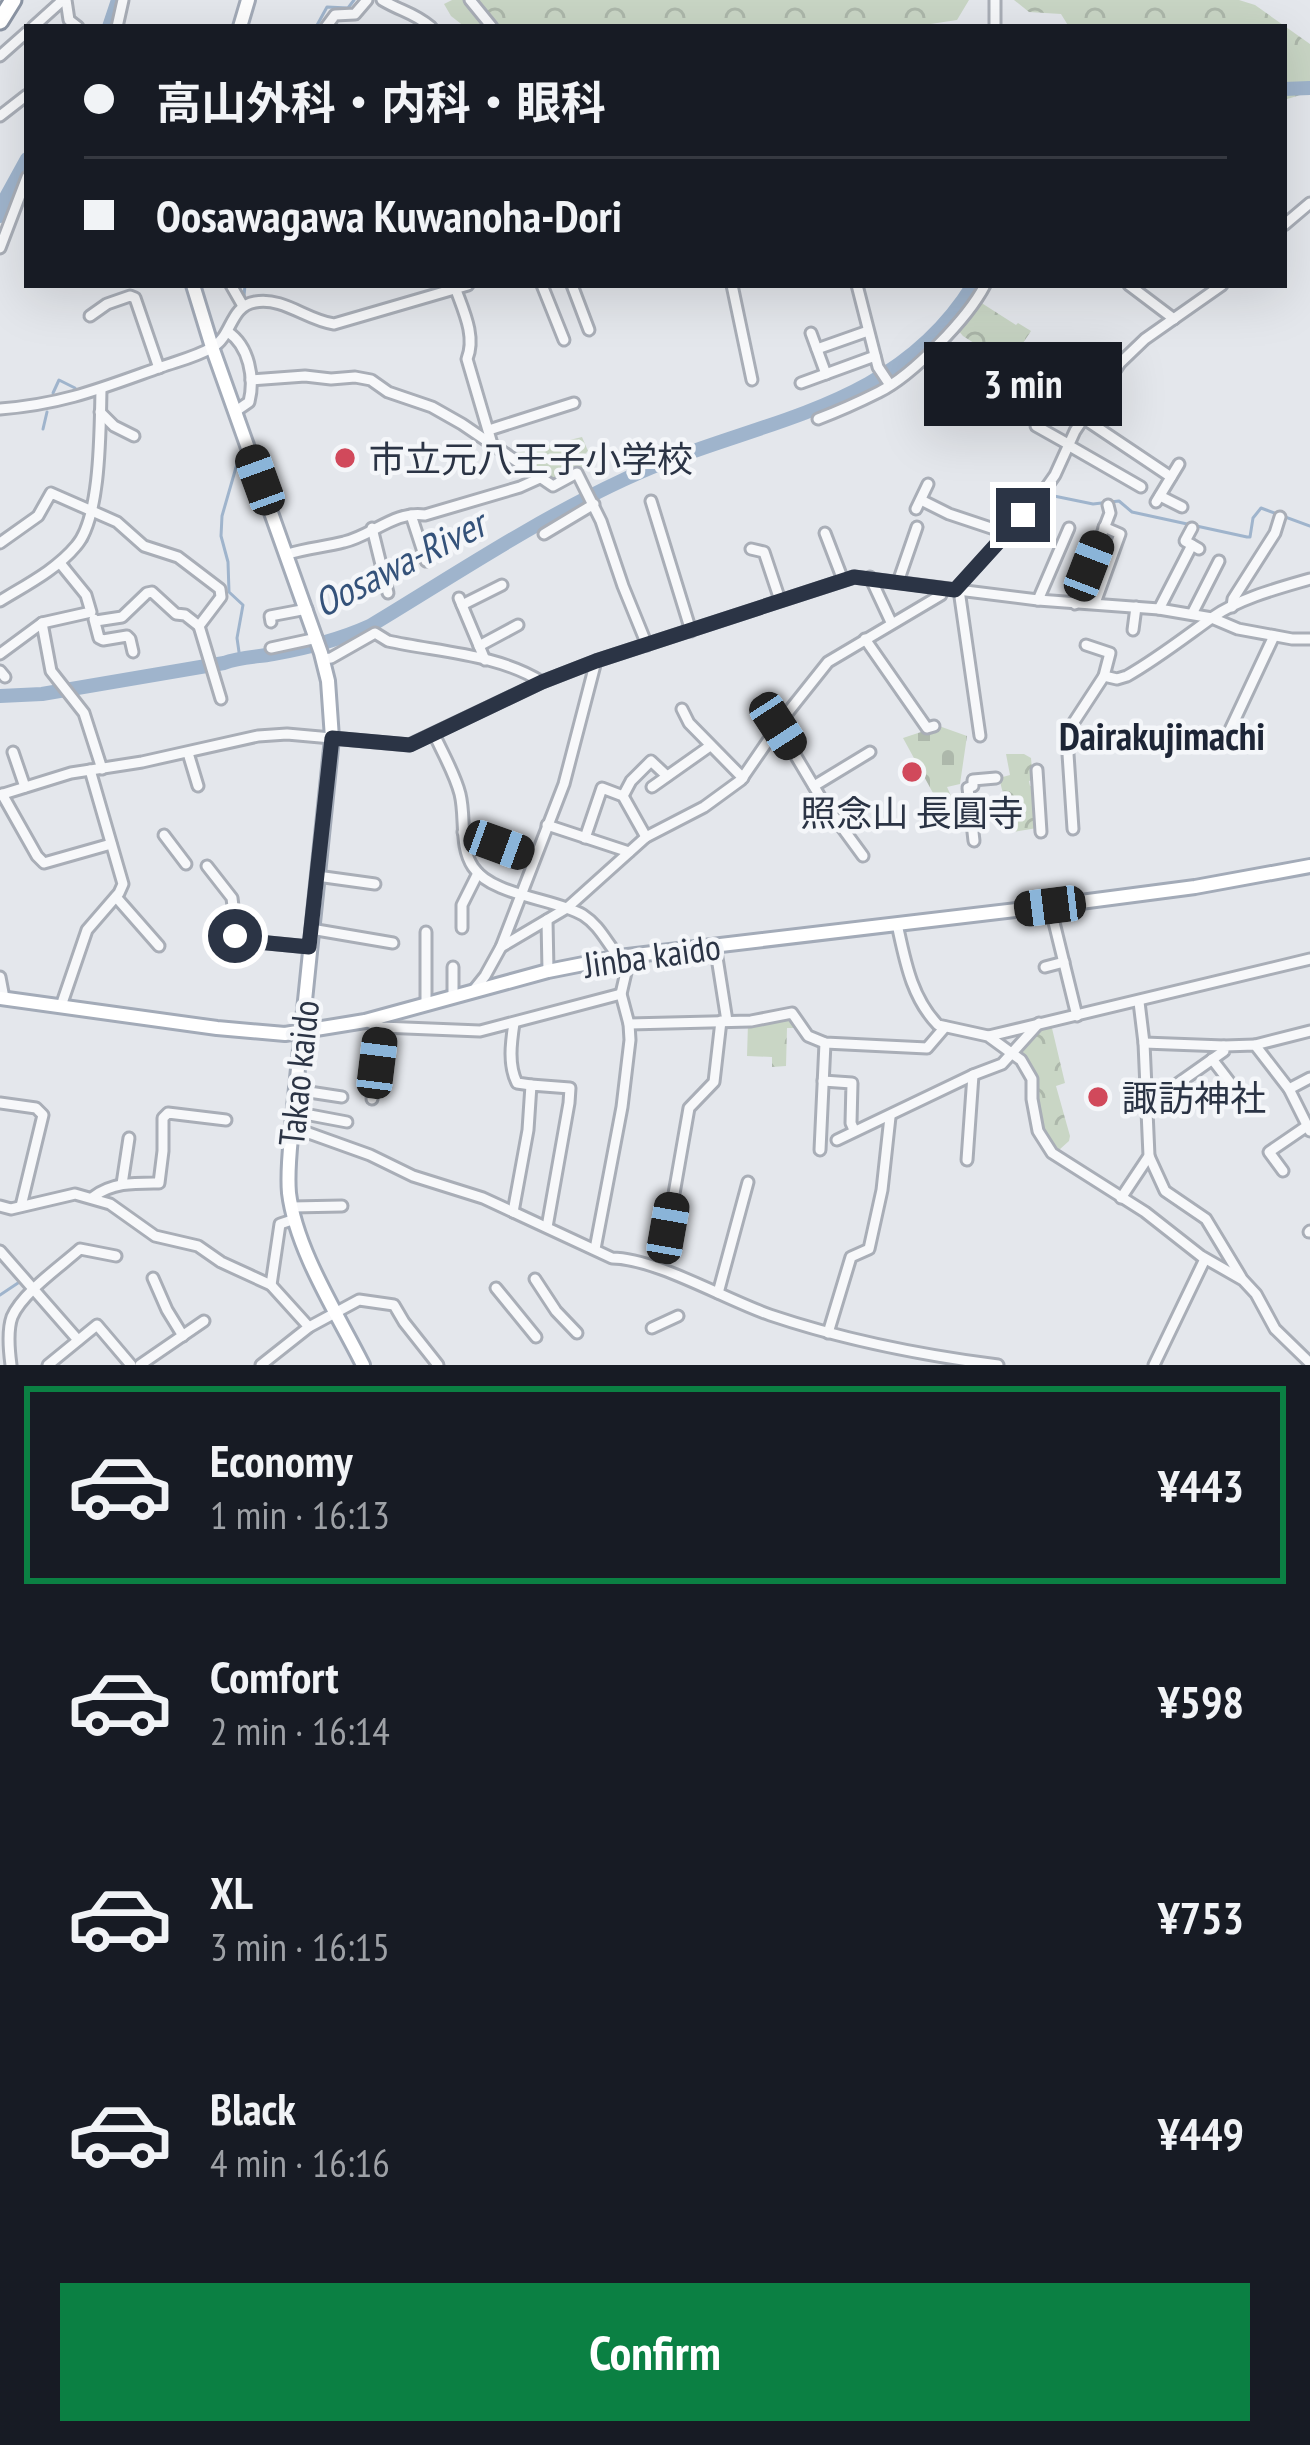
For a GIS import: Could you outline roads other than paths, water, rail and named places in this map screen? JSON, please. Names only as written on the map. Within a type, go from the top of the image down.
[{"type":"highway","points":[[0,21],[13,0]]},
{"type":"main road","name":"Takao kaido","points":[[194,288],[320,648],[331,711],[288,1168],[293,1213],[363,1365]]},
{"type":"main road","name":"Jinba kaido","points":[[2,998],[285,1034],[365,1022],[548,971],[624,956],[1195,887],[1310,866]]},
{"type":"street","points":[[37,24],[65,0]]},
{"type":"street","points":[[328,24],[335,15],[355,14],[368,0]]},
{"type":"street","points":[[382,0],[402,12],[413,12],[427,24]]},
{"type":"street","points":[[470,0],[490,24]]},
{"type":"street","points":[[0,56],[24,35]]},
{"type":"street","points":[[0,116],[24,96]]},
{"type":"street","points":[[0,248],[7,213],[22,195]]},
{"type":"street","points":[[1287,222],[1310,203]]},
{"type":"street","points":[[233,288],[243,306]]},
{"type":"street","points":[[256,302],[259,288]]},
{"type":"street","points":[[0,409],[43,405],[100,390],[212,347],[219,344],[243,306],[256,302],[279,303],[334,324],[461,288]]},
{"type":"street","points":[[543,288],[564,340]]},
{"type":"street","points":[[573,288],[589,330]]},
{"type":"street","points":[[733,288],[752,380]]},
{"type":"street","points":[[858,288],[875,356],[889,383]]},
{"type":"street","points":[[818,419],[883,391],[963,318],[983,288]]},
{"type":"street","points":[[1134,288],[1174,319]]},
{"type":"street","points":[[500,947],[567,908],[646,837],[704,807],[743,778],[828,662],[953,590],[1051,482],[1083,418],[1120,363],[1218,288]]},
{"type":"street","points":[[456,290],[467,320],[471,349],[467,359],[492,444]]},
{"type":"street","points":[[90,316],[107,304],[134,298],[159,368]]},
{"type":"street","points":[[817,349],[868,331]]},
{"type":"street","points":[[228,332],[243,343],[251,380],[249,402],[236,411]]},
{"type":"street","points":[[811,333],[826,374]]},
{"type":"street","points":[[801,383],[875,356]]},
{"type":"street","points":[[251,380],[305,376],[371,380],[388,392],[431,407],[553,486],[577,473],[647,645]]},
{"type":"street","points":[[0,601],[61,563],[80,542],[92,510],[100,390]]},
{"type":"street","points":[[489,430],[574,403]]},
{"type":"street","points":[[100,412],[134,436]]},
{"type":"street","points":[[1083,418],[1171,477]]},
{"type":"street","points":[[1036,426],[1142,487]]},
{"type":"street","points":[[1179,464],[1158,499],[1182,507]]},
{"type":"street","points":[[288,554],[342,543],[411,515],[444,510],[540,478]]},
{"type":"street","points":[[928,484],[918,505],[1006,533]]},
{"type":"street","points":[[0,543],[38,516],[51,493],[92,510],[118,522],[144,546],[178,557],[220,589],[221,597],[200,626]]},
{"type":"street","points":[[544,534],[591,499]]},
{"type":"street","points":[[651,501],[691,631]]},
{"type":"street","points":[[1075,604],[1110,513],[1108,505]]},
{"type":"street","points":[[411,515],[426,560]]},
{"type":"street","points":[[1232,607],[1280,517]]},
{"type":"street","points":[[898,582],[917,526]]},
{"type":"street","points":[[1095,603],[1120,534],[1104,527]]},
{"type":"street","points":[[372,528],[388,593]]},
{"type":"street","points":[[1038,600],[1070,528]]},
{"type":"street","points":[[1159,609],[1196,547],[1185,542],[1192,528]]},
{"type":"street","points":[[825,532],[843,580]]},
{"type":"street","points":[[751,549],[764,552],[780,600]]},
{"type":"street","points":[[1192,614],[1219,561]]},
{"type":"street","points":[[61,563],[86,595],[99,638],[127,636],[133,652]]},
{"type":"street","points":[[870,578],[891,622]]},
{"type":"street","points":[[111,844],[44,863],[1,794],[71,773],[272,735],[410,745],[596,661],[843,580],[870,578],[1075,604],[1159,609],[1238,629],[1310,639]]},
{"type":"street","points":[[1104,676],[1127,676],[1232,607],[1310,579]]},
{"type":"street","points":[[485,660],[460,602],[502,585]]},
{"type":"street","points":[[953,590],[980,736]]},
{"type":"street","points":[[0,654],[42,622],[122,616],[147,593],[157,593],[176,614],[200,626],[221,699]]},
{"type":"street","points":[[1133,629],[1136,607]]},
{"type":"street","points":[[271,622],[270,616],[307,609]]},
{"type":"street","points":[[42,622],[51,671],[84,713],[123,884],[87,930],[61,1006]]},
{"type":"street","points":[[479,646],[518,625]]},
{"type":"street","points":[[271,648],[320,648],[332,658],[375,632],[388,641],[485,660],[542,682]]},
{"type":"street","points":[[1229,732],[1274,636]]},
{"type":"street","points":[[865,639],[926,728],[934,726]]},
{"type":"street","points":[[1073,829],[1067,739],[1104,676],[1110,652],[1086,645]]},
{"type":"street","points":[[472,991],[500,947],[564,784],[596,661]]},
{"type":"street","points":[[682,709],[689,723],[743,778]]},
{"type":"street","points":[[778,726],[863,856]]},
{"type":"street","points":[[434,734],[461,796],[470,861],[478,874],[584,916],[624,956],[621,994],[629,1024],[623,1094],[596,1250]]},
{"type":"street","points":[[652,787],[710,746]]},
{"type":"street","points":[[13,752],[25,787]]},
{"type":"street","points":[[814,786],[870,752]]},
{"type":"street","points":[[188,753],[198,786]]},
{"type":"street","points":[[623,796],[651,761],[667,776]]},
{"type":"street","points":[[1037,770],[1041,832]]},
{"type":"street","points":[[974,841],[968,788],[973,780],[996,778]]},
{"type":"street","points":[[585,838],[602,788],[623,796],[646,837]]},
{"type":"street","points":[[547,825],[628,852]]},
{"type":"street","points":[[464,832],[534,858]]},
{"type":"street","points":[[164,835],[186,864]]},
{"type":"street","points":[[207,866],[232,898],[237,940],[309,947]]},
{"type":"street","points":[[461,928],[462,905],[478,874]]},
{"type":"street","points":[[317,876],[376,884]]},
{"type":"street","points":[[116,897],[158,946]]},
{"type":"street","points":[[1050,906],[1078,1016]]},
{"type":"street","points":[[547,920],[548,971]]},
{"type":"street","points":[[897,924],[909,978],[932,1019],[988,1036],[1028,1068],[1038,1131],[1052,1154],[1243,1280]]},
{"type":"street","points":[[311,928],[393,943]]},
{"type":"street","points":[[425,932],[426,1004]]},
{"type":"street","points":[[668,1228],[689,1108],[714,1082],[724,1021],[715,945]]},
{"type":"street","points":[[988,1036],[1310,959]]},
{"type":"street","points":[[1045,967],[1064,962]]},
{"type":"street","points":[[453,967],[453,997]]},
{"type":"street","points":[[0,977],[2,998]]},
{"type":"street","points":[[365,1022],[381,1027],[480,1030],[621,994]]},
{"type":"street","points":[[1139,1002],[1150,1156],[1165,1191],[1206,1219],[1275,1329],[1310,1363]]},
{"type":"street","points":[[629,1024],[751,1021],[792,1013],[808,1036],[825,1043],[927,1048],[946,1027]]},
{"type":"street","points":[[514,1023],[511,1049],[517,1083],[569,1088],[547,1227]]},
{"type":"street","points":[[837,1140],[1002,1064],[1039,1023]]},
{"type":"street","points":[[372,1099],[381,1027]]},
{"type":"street","points":[[1144,1043],[1256,1045],[1310,1031]]},
{"type":"street","points":[[820,1150],[825,1043]]},
{"type":"street","points":[[1256,1045],[1308,1122],[1269,1152],[1282,1172]]},
{"type":"street","points":[[1148,1114],[1172,1088],[1225,1046]]},
{"type":"street","points":[[1212,1060],[1235,1089]]},
{"type":"street","points":[[967,1160],[973,1075]]},
{"type":"street","points":[[1289,1089],[1310,1078]]},
{"type":"street","points":[[824,1081],[852,1083],[854,1130]]},
{"type":"street","points":[[513,1212],[531,1085]]},
{"type":"street","points":[[296,1090],[343,1097]]},
{"type":"street","points":[[0,1103],[36,1108],[43,1115],[21,1206]]},
{"type":"street","points":[[294,1112],[347,1121]]},
{"type":"street","points":[[93,1197],[122,1184],[159,1183],[163,1118],[168,1113],[226,1120]]},
{"type":"street","points":[[828,1333],[851,1258],[868,1249],[882,1190],[890,1117]]},
{"type":"street","points":[[292,1127],[413,1176],[483,1198],[612,1258],[652,1267],[765,1313],[856,1342],[948,1361],[998,1365]]},
{"type":"street","points":[[122,1184],[128,1138]]},
{"type":"street","points":[[1121,1198],[1150,1156]]},
{"type":"street","points":[[594,1161],[611,1163]]},
{"type":"street","points":[[718,1293],[748,1182]]},
{"type":"street","points":[[0,1206],[11,1209],[75,1194],[93,1197],[154,1236],[199,1246],[221,1262],[272,1285],[309,1328]]},
{"type":"street","points":[[272,1285],[280,1224],[293,1213],[342,1206]]},
{"type":"street","points":[[11,1365],[13,1315],[34,1290],[80,1249],[116,1256]]},
{"type":"street","points":[[0,1251],[78,1340]]},
{"type":"street","points":[[1154,1365],[1205,1259]]},
{"type":"street","points":[[153,1278],[183,1336]]},
{"type":"street","points":[[535,1279],[577,1333]]},
{"type":"street","points":[[496,1288],[536,1337]]},
{"type":"street","points":[[261,1365],[309,1328],[359,1300],[394,1305],[438,1365]]},
{"type":"street","points":[[652,1328],[677,1316]]},
{"type":"street","points":[[140,1365],[204,1321]]},
{"type":"street","points":[[48,1365],[98,1325],[131,1365]]},
{"type":"waterway","points":[[110,24],[118,0]]},
{"type":"waterway","points":[[318,24],[327,7],[348,8],[354,0]]},
{"type":"waterway","name":"Oosawa-River","points":[[1287,89],[1310,88]]},
{"type":"waterway","points":[[0,216],[24,164]]},
{"type":"waterway","points":[[244,296],[245,288]]},
{"type":"waterway","name":"Oosawa-River","points":[[0,696],[42,694],[273,654],[370,626],[590,496],[671,459],[815,409],[860,388],[902,362],[940,328],[971,288]]},
{"type":"waterway","points":[[53,393],[59,380],[75,388]]},
{"type":"waterway","points":[[43,429],[47,412]]},
{"type":"waterway","points":[[239,457],[221,536],[229,592],[243,605],[237,638],[240,659]]},
{"type":"waterway","points":[[1054,496],[1093,504],[1119,501],[1132,512],[1247,537],[1261,508],[1310,526]]},
{"type":"waterway","points":[[71,569],[68,562],[87,541],[96,516]]},
{"type":"waterway","points":[[0,1295],[21,1281]]},
{"type":"place","name":"市立元八王子小学校","points":[[345,458]]},
{"type":"place","name":"照念山 長圓寺","points":[[912,772]]},
{"type":"place","name":"諏訪神社","points":[[1098,1097]]},
{"type":"district","name":"Dairakujimachi","points":[[1162,735]]}]
